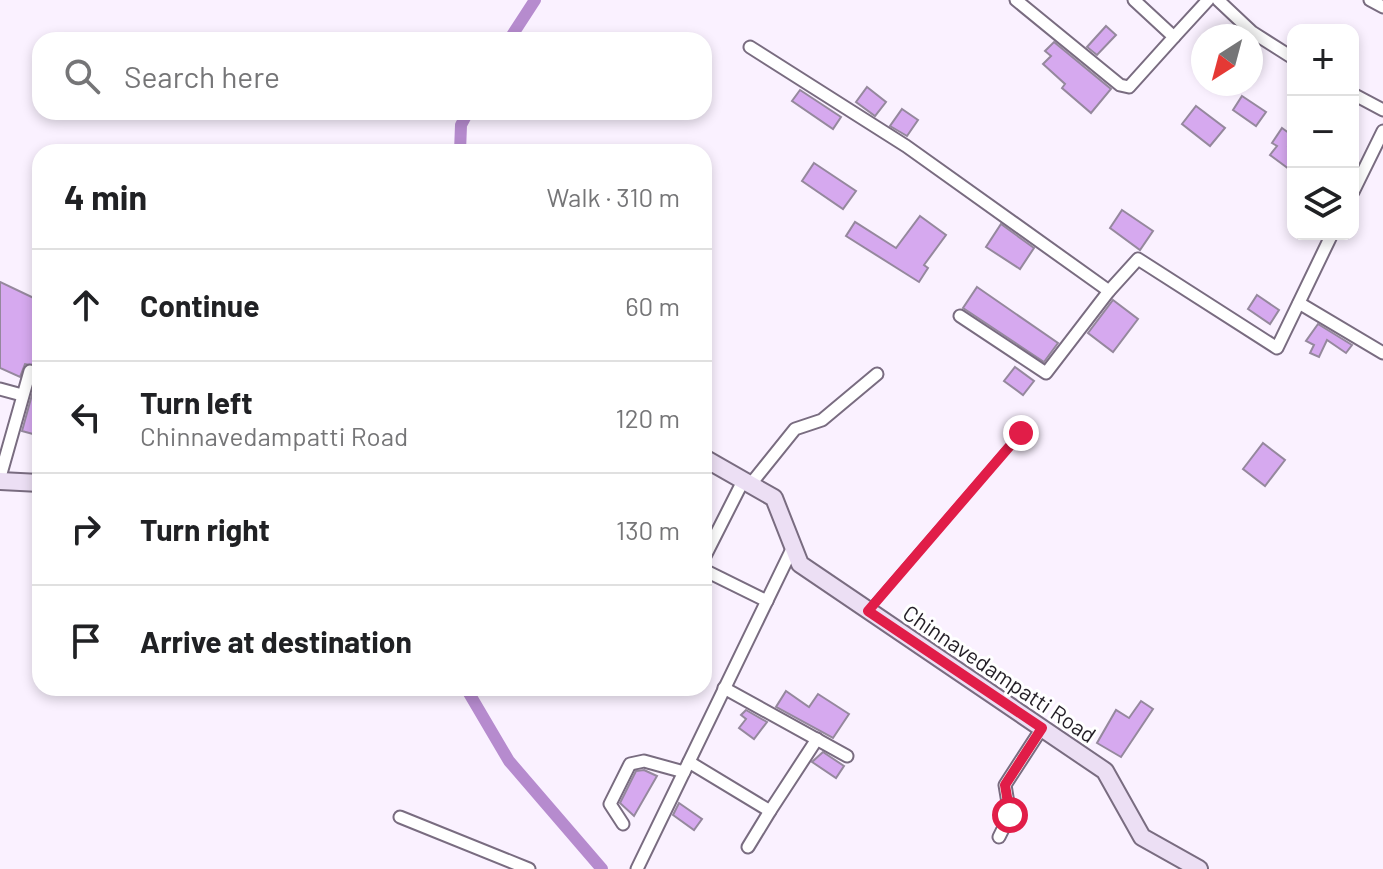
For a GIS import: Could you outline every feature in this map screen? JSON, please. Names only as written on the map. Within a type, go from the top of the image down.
[{"type":"street","points":[[1016,0],[1120,85],[1129,87],[1208,0]]},
{"type":"street","points":[[1134,0],[1174,37]]},
{"type":"street","points":[[1218,0],[1252,32],[1287,54]]},
{"type":"street","points":[[1370,0],[1383,7]]},
{"type":"street","points":[[750,47],[906,146],[1109,291]]},
{"type":"street","points":[[1357,96],[1383,110]]},
{"type":"street","points":[[1359,180],[1383,131]]},
{"type":"street","points":[[960,316],[1046,373],[1109,291],[1138,259],[1277,348],[1329,240]]},
{"type":"street","points":[[1299,303],[1383,353]]},
{"type":"street","points":[[30,371],[0,479],[32,482]]},
{"type":"street","points":[[712,544],[746,483],[795,429],[822,420],[877,374]]},
{"type":"street","points":[[0,389],[22,395]]},
{"type":"street","name":"Chinnavedampatti Road","points":[[712,463],[774,498],[800,564],[1105,771],[1142,837],[1199,869]]},
{"type":"street","points":[[637,869],[793,547]]},
{"type":"street","points":[[712,574],[767,601]]},
{"type":"street","points":[[724,688],[847,756]]},
{"type":"street","points":[[999,837],[1010,815],[1005,785],[1042,728]]},
{"type":"street","points":[[748,847],[817,739]]},
{"type":"street","points":[[623,824],[610,804],[630,764],[644,761],[686,767],[770,811]]},
{"type":"street","points":[[400,817],[529,869]]},
{"type":"lane","points":[[868,611],[1021,433]]},
{"type":"building","points":[[1106,26],[1116,35],[1097,55],[1087,47]]},
{"type":"building","points":[[1054,42],[1111,89],[1091,113],[1062,88],[1065,84],[1043,64],[1051,56],[1045,51]]},
{"type":"building","points":[[867,87],[886,102],[875,116],[856,102]]},
{"type":"building","points":[[800,90],[841,117],[833,129],[792,101]]},
{"type":"building","points":[[1242,96],[1266,112],[1256,126],[1233,110]]},
{"type":"building","points":[[1196,106],[1225,128],[1210,146],[1182,124]]},
{"type":"building","points":[[902,109],[918,120],[907,136],[890,126]]},
{"type":"building","points":[[1282,128],[1287,132],[1287,168],[1270,155],[1277,146],[1272,143]]},
{"type":"building","points":[[814,163],[856,191],[843,209],[802,181]]},
{"type":"building","points":[[1122,210],[1153,231],[1140,250],[1110,228]]},
{"type":"building","points":[[920,216],[946,235],[924,265],[928,268],[919,282],[846,236],[855,222],[896,248]]},
{"type":"building","points":[[1001,224],[1034,248],[1020,269],[986,247]]},
{"type":"building","points":[[0,282],[32,297],[32,365],[25,364],[20,377],[0,368]]},
{"type":"building","points":[[977,287],[1058,343],[1044,362],[963,308]]},
{"type":"building","points":[[1257,295],[1279,310],[1270,324],[1248,309]]},
{"type":"building","points":[[1113,300],[1138,319],[1113,352],[1088,333]]},
{"type":"building","points":[[1318,324],[1352,345],[1346,353],[1327,340],[1319,357],[1310,353],[1314,345],[1306,341]]},
{"type":"building","points":[[1015,367],[1034,381],[1023,395],[1004,381]]},
{"type":"building","points":[[32,395],[32,434],[22,431]]},
{"type":"building","points":[[1263,443],[1285,460],[1265,486],[1243,469]]},
{"type":"building","points":[[786,691],[809,707],[818,694],[849,714],[833,738],[776,707]]},
{"type":"building","points":[[1141,701],[1153,709],[1121,757],[1097,743],[1116,710],[1129,718]]},
{"type":"building","points":[[746,710],[767,722],[754,739],[739,728],[746,719],[741,715]]},
{"type":"building","points":[[823,752],[844,766],[836,778],[812,762]]},
{"type":"building","points":[[644,770],[657,776],[634,816],[620,803],[636,771]]},
{"type":"building","points":[[679,803],[702,819],[694,830],[673,815]]},
{"type":"waterway","points":[[514,32],[535,0]]},
{"type":"waterway","points":[[460,144],[464,120]]},
{"type":"waterway","points":[[471,696],[509,761],[602,869]]},
{"type":"route","points":[[1010,815],[1005,785],[1042,728],[868,611],[1021,433]]}]
